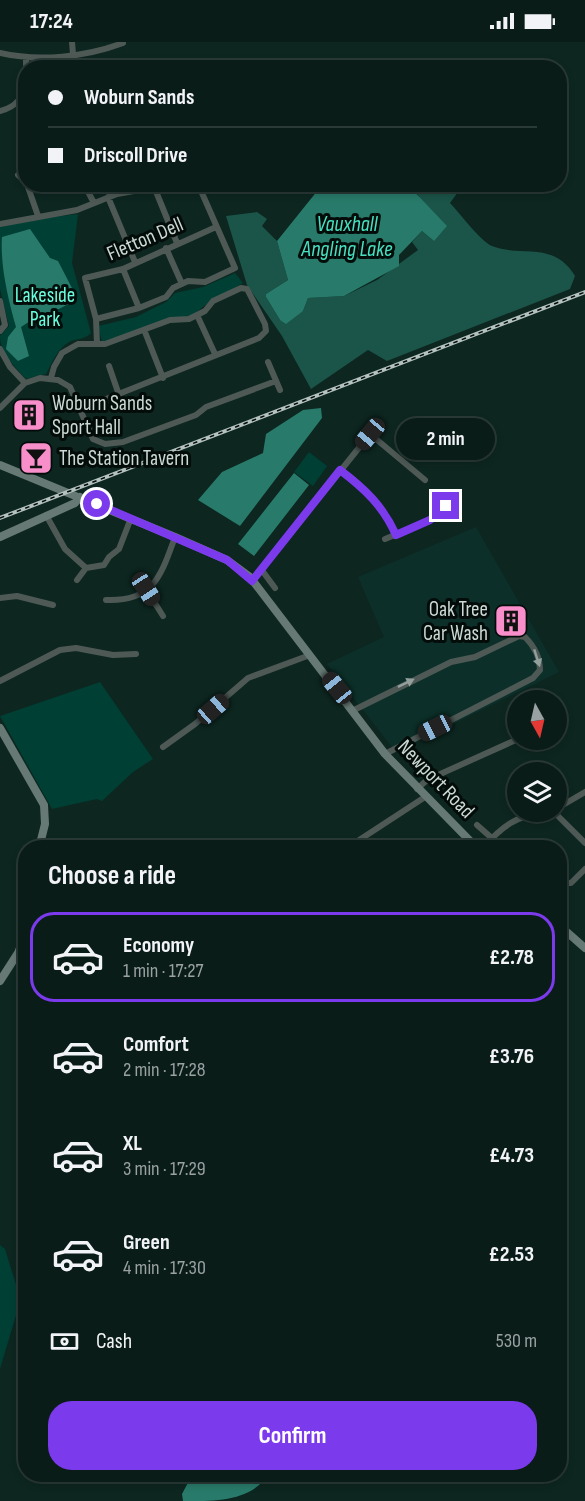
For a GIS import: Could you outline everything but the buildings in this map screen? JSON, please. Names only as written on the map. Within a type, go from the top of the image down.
[{"type":"street","points":[[72,42],[73,54]]},
{"type":"street","points":[[0,53],[26,57],[73,54],[106,50],[123,43]]},
{"type":"street","points":[[0,111],[18,102]]},
{"type":"street","points":[[29,192],[38,216]]},
{"type":"street","points":[[88,192],[94,203]]},
{"type":"street","points":[[0,224],[77,210],[125,192]]},
{"type":"street","points":[[156,192],[177,243]]},
{"type":"street","points":[[98,344],[96,319],[139,308],[166,297],[173,288],[182,284],[205,282],[235,268],[201,192]]},
{"type":"street","points":[[108,197],[135,262]]},
{"type":"street","name":"Fletton Dell","points":[[96,319],[84,278],[123,269],[216,227]]},
{"type":"street","points":[[166,248],[182,284]]},
{"type":"street","points":[[123,269],[139,308]]},
{"type":"street","points":[[51,378],[62,353],[78,344],[105,344],[145,332],[170,320],[189,320],[205,311],[213,301],[241,288],[247,290],[265,324],[266,332],[259,338],[81,409]]},
{"type":"street","points":[[0,301],[5,325],[0,331]]},
{"type":"street","points":[[197,315],[215,354]]},
{"type":"street","points":[[145,332],[163,378]]},
{"type":"street","points":[[0,349],[10,367],[25,383]]},
{"type":"street","points":[[268,362],[280,390]]},
{"type":"street","points":[[109,366],[119,395]]},
{"type":"street","points":[[0,408],[25,383],[36,378],[51,378],[70,387],[93,439],[113,444],[196,415],[206,407],[276,381]]},
{"type":"street","points":[[252,581],[370,434],[425,480]]},
{"type":"street","name":"Newport Road","points":[[0,465],[227,560],[252,581],[386,754],[417,789],[469,840]]},
{"type":"street","points":[[340,470],[369,492],[386,514],[396,535]]},
{"type":"street","points":[[0,537],[75,503],[80,497]]},
{"type":"street","points":[[385,539],[430,520],[446,506]]},
{"type":"street","points":[[46,516],[65,549],[86,568]]},
{"type":"street","points":[[76,580],[86,568],[104,565],[109,557],[119,549],[131,518]]},
{"type":"street","points":[[106,600],[121,600],[146,589],[161,576],[175,537]]},
{"type":"street","points":[[261,569],[275,588]]},
{"type":"street","points":[[146,589],[163,615]]},
{"type":"street","points":[[0,598],[17,596],[53,605]]},
{"type":"street","points":[[354,710],[451,662],[475,657],[519,636],[531,642],[540,660],[540,670],[533,678],[386,754]]},
{"type":"street","points":[[0,681],[60,650],[76,648],[113,654],[136,654]]},
{"type":"street","points":[[163,747],[195,724],[248,678],[310,655]]},
{"type":"street","points":[[0,728],[44,805],[46,819],[41,840]]},
{"type":"street","points":[[417,789],[427,780],[507,744]]},
{"type":"street","points":[[567,803],[585,793]]},
{"type":"street","points":[[359,840],[425,797]]},
{"type":"street","points":[[491,838],[499,829],[511,822]]},
{"type":"street","points":[[566,822],[585,843]]},
{"type":"street","points":[[477,825],[493,840]]},
{"type":"street","points":[[567,883],[578,877],[585,869]]},
{"type":"street","points":[[578,877],[585,883]]},
{"type":"street","points":[[567,932],[585,948]]},
{"type":"street","points":[[0,981],[18,953]]},
{"type":"shaded area","points":[[415,192],[458,192],[450,203],[482,239],[492,246],[515,251],[537,252],[557,258],[575,276],[570,289],[387,361],[368,350],[311,389],[282,336],[247,285],[226,216],[257,212],[267,219],[262,226],[277,241],[288,280],[266,294],[280,320],[303,311],[308,298],[344,296],[377,280],[418,250],[412,242],[422,231],[434,241]]},
{"type":"shaded area","points":[[476,527],[559,672],[522,690],[507,690],[507,698],[396,752],[327,664],[384,637],[358,577]]},
{"type":"green space","name":"Lakeside Park","points":[[78,214],[72,263],[91,333],[61,348],[46,374],[26,379],[9,359],[1,342],[0,336],[9,326],[0,289],[0,227],[37,219]]},
{"type":"green space","points":[[235,273],[243,283],[208,303],[189,318],[169,320],[102,342],[98,326],[136,317],[166,302],[175,293],[203,287]]},
{"type":"green space","points":[[309,452],[327,466],[313,486],[294,472]]},
{"type":"green space","points":[[100,682],[153,759],[133,772],[102,801],[97,799],[52,809],[0,716]]},
{"type":"green space","points":[[0,1245],[5,1249],[17,1288],[18,1308],[0,1369]]},
{"type":"water","name":"Vauxhall Angling Lake","points":[[316,192],[415,192],[447,226],[434,241],[422,231],[399,255],[399,266],[344,296],[308,298],[303,311],[286,324],[280,320],[266,297],[266,294],[288,280],[277,241]]},
{"type":"water","points":[[30,229],[50,258],[58,261],[74,292],[73,301],[21,327],[29,356],[18,361],[6,349],[8,337],[16,327],[3,270],[2,237]]},
{"type":"water","points":[[321,408],[322,418],[240,526],[198,500],[222,472],[263,453],[266,434],[303,410]]},
{"type":"water","points":[[294,473],[309,485],[254,556],[238,544]]},
{"type":"water","points":[[188,1482],[263,1482],[242,1495],[221,1500],[183,1501],[182,1494]]},
{"type":"railway","points":[[0,518],[585,292]]},
{"type":"place","name":"Woburn Sands Sport Hall","points":[[29,415]]},
{"type":"place","name":"The Station Tavern","points":[[36,458]]},
{"type":"place","name":"Oak Tree Car Wash","points":[[511,621]]},
{"type":"route","points":[[97,504],[227,560],[252,581],[340,470],[369,492],[386,514],[396,535],[430,520],[446,506]]}]
